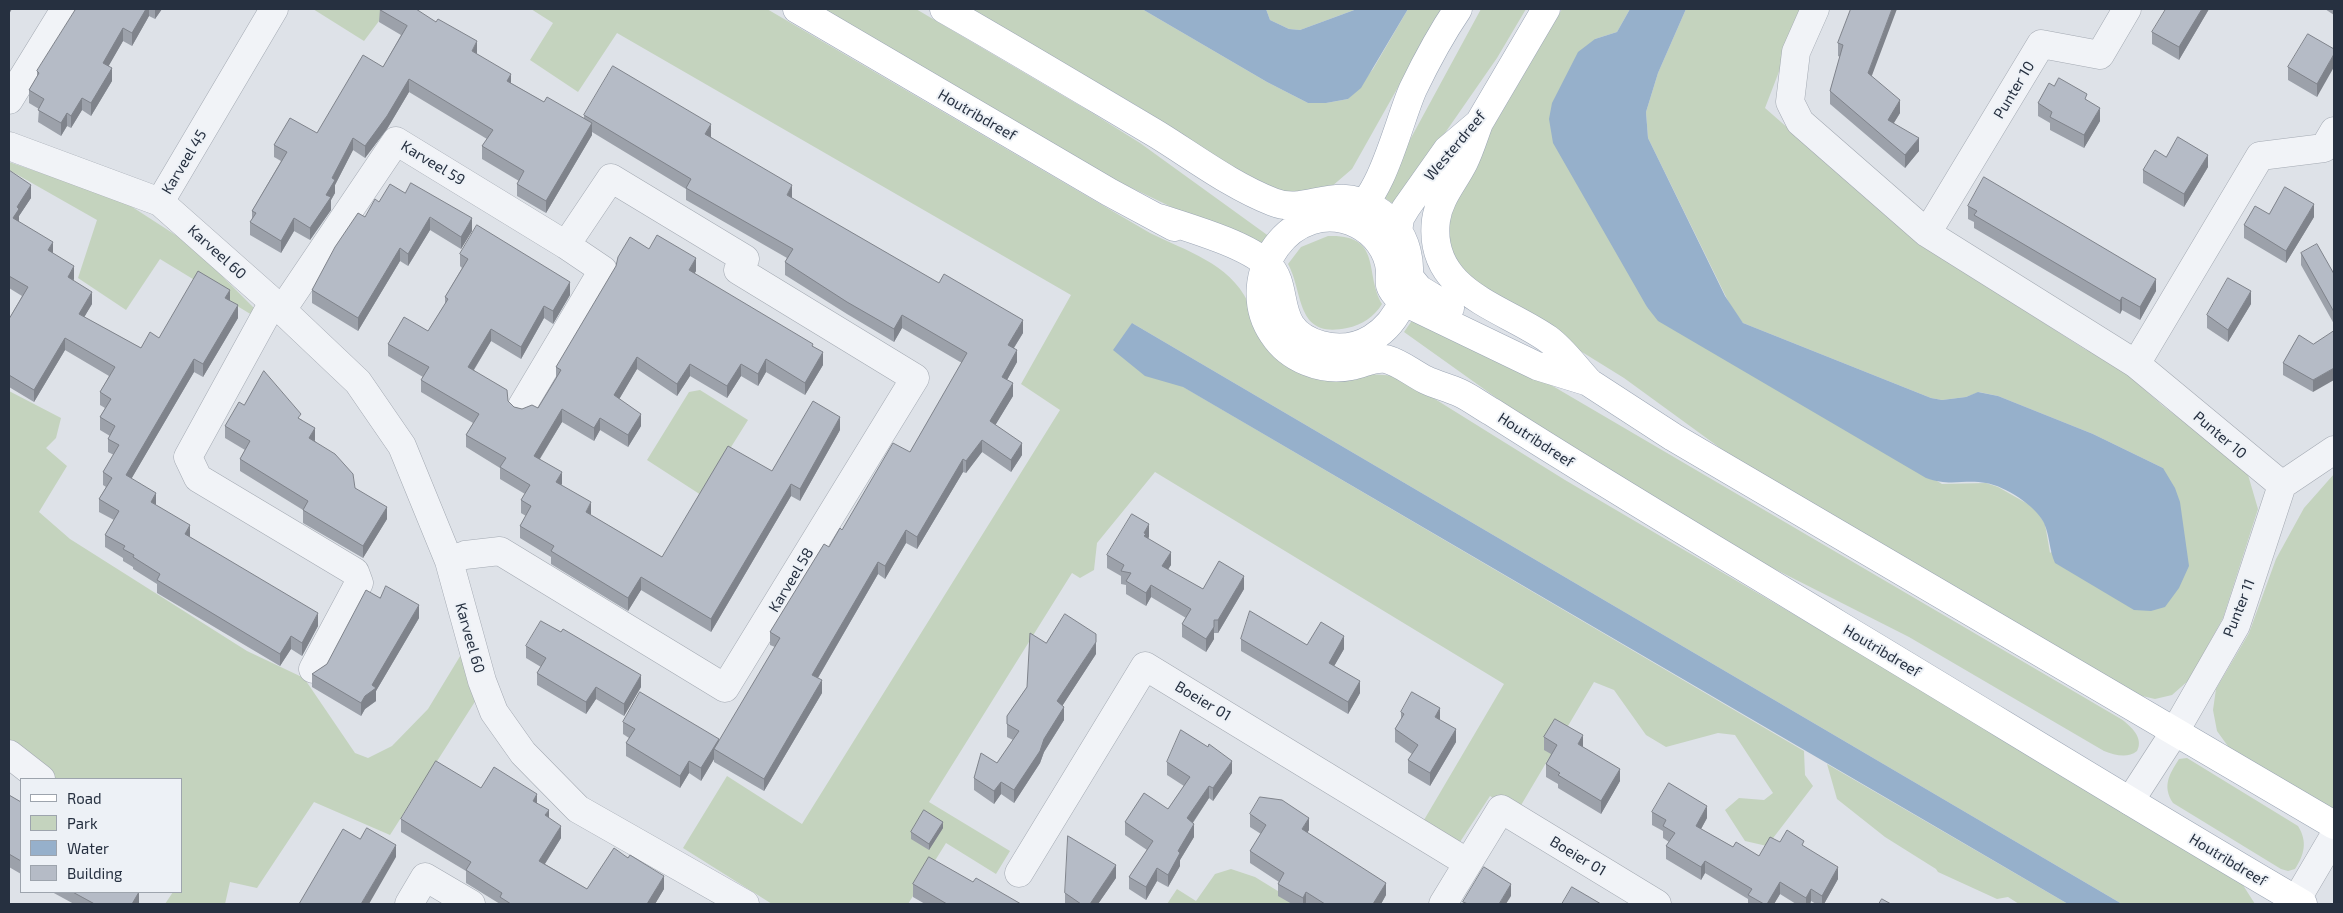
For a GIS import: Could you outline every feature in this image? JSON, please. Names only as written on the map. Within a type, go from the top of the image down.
[{"type":"main road","name":"Houtribdreef","points":[[797,9],[1109,192],[1159,218],[1239,266],[1253,277],[1262,276]]},
{"type":"main road","points":[[944,9],[1125,116],[1207,168],[1274,203],[1289,206],[1300,217]]},
{"type":"main road","points":[[1350,207],[1390,155],[1400,119],[1414,88],[1458,9]]},
{"type":"main road","name":"Westerdreef","points":[[1398,232],[1400,218],[1447,150],[1479,123],[1546,9]]},
{"type":"main road","points":[[1479,123],[1464,162],[1444,195],[1436,219],[1436,244],[1440,259],[1449,274],[1465,290],[1549,340],[1589,382]]},
{"type":"main road","points":[[1318,200],[1350,207],[1384,215],[1398,232],[1408,259],[1407,290],[1390,322],[1371,348],[1338,368],[1316,365],[1295,356],[1278,341],[1268,327],[1261,311],[1262,276],[1279,243],[1300,217],[1318,200]]},
{"type":"main road","points":[[1350,207],[1362,227],[1378,241],[1387,254],[1390,284],[1393,292],[1419,289],[1438,302],[1589,382],[1672,437],[2334,825]]},
{"type":"main road","name":"Houtribdreef","points":[[1371,348],[1382,358],[1396,362],[1426,380],[1463,394],[1615,491],[2298,903]]},
{"type":"street","points":[[9,100],[65,9]]},
{"type":"street","name":"Karveel 45","points":[[9,146],[160,202],[274,9]]},
{"type":"street","name":"Punter 10","points":[[1815,9],[1796,52],[1790,102],[1800,122],[1927,233],[2136,364],[2282,486]]},
{"type":"street","name":"Punter 10","points":[[1927,233],[2042,44],[2100,54],[2127,9]]},
{"type":"street","points":[[2136,364],[2260,156],[2324,148],[2334,131]]},
{"type":"street","name":"Karveel 59","points":[[278,306],[396,141],[566,245],[603,270],[522,406]]},
{"type":"street","name":"Karveel 58","points":[[448,561],[465,555],[500,551],[725,688],[915,378],[738,270],[745,259],[611,178],[566,245]]},
{"type":"street","name":"Karveel 60","points":[[160,202],[278,306],[358,382],[402,446],[448,561],[482,680],[494,712],[523,753],[578,809],[745,904]]},
{"type":"street","points":[[278,306],[188,457],[198,478],[355,572],[359,583],[313,669]]},
{"type":"street","points":[[2282,486],[2334,450]]},
{"type":"street","name":"Punter 11","points":[[2130,802],[2174,732],[2236,625],[2282,486]]},
{"type":"street","name":"Boeier 01","points":[[1019,873],[1145,666],[1468,862]]},
{"type":"street","points":[[9,754],[40,778]]},
{"type":"street","name":"Boeier 01","points":[[1443,904],[1501,809],[1657,904]]},
{"type":"street","points":[[2298,903],[2334,836]]},
{"type":"street","points":[[409,904],[425,877],[471,904]]},
{"type":"green space","points":[[313,9],[388,9],[364,41]]},
{"type":"green space","points":[[531,9],[767,9],[1150,233],[1192,252],[1230,277],[1248,302],[1369,374],[1398,376],[1565,480],[2016,745],[2241,882],[2255,904],[2122,904],[1132,323],[1180,385],[1804,751],[1805,775],[1813,786],[1767,846],[1745,841],[1725,810],[1739,798],[1764,800],[1773,793],[1735,735],[1718,733],[1666,747],[1646,735],[1614,690],[1594,682],[1517,812],[1490,796],[1460,842],[1424,820],[1504,684],[1155,472],[1097,543],[1094,570],[1080,578],[1072,573],[929,802],[1010,851],[996,874],[946,843],[908,904],[772,904],[683,848],[727,776],[802,824],[1060,410],[1021,384],[1071,295],[617,33],[578,92],[530,60],[553,23]]},
{"type":"green space","points":[[822,9],[916,9],[1140,143],[1270,237],[1261,250],[1109,177]]},
{"type":"green space","points":[[971,9],[1142,9],[1267,82],[1308,103],[1326,103],[1348,99],[1373,69],[1408,9],[1442,9],[1352,169],[1331,187],[1292,193],[1273,190],[1247,177],[1139,107]]},
{"type":"green space","points":[[1266,9],[1357,9],[1300,30],[1289,29],[1270,20]]},
{"type":"green space","points":[[1481,9],[1526,9],[1497,58],[1395,205],[1380,195]]},
{"type":"green space","points":[[1562,9],[1630,9],[1617,32],[1595,39],[1647,307],[1942,484],[1986,483],[1998,487],[2035,508],[2045,524],[2050,553],[2163,468],[2093,434],[1998,396],[1979,392],[1966,397],[1942,400],[1931,398],[1743,323],[1733,311],[1648,138],[1646,112],[1658,73],[1686,9],[1803,9],[1765,108],[1918,242],[2086,350],[2105,354],[2163,406],[2246,468],[2258,509],[2223,618],[2189,680],[2172,695],[2155,699],[2138,695],[1727,453],[1624,378],[1469,282],[1449,247],[1450,205],[1469,168]]},
{"type":"green space","points":[[9,162],[123,201],[191,245],[255,309],[252,315],[160,259],[126,310],[78,278],[97,220],[9,170]]},
{"type":"green space","points":[[1328,236],[1345,237],[1357,241],[1365,248],[1382,304],[1367,320],[1358,325],[1330,330],[1318,327],[1304,311],[1288,264],[1301,247]]},
{"type":"green space","points":[[1413,319],[1539,378],[2121,719],[2129,725],[2138,737],[2139,746],[2137,751],[2125,756],[2104,751],[1909,637],[1751,557],[1625,482],[1512,409],[1404,332]]},
{"type":"green space","points":[[700,390],[748,420],[701,495],[647,460],[689,392]]},
{"type":"green space","points":[[9,391],[61,418],[56,438],[46,448],[67,466],[39,512],[70,539],[247,651],[304,678],[355,753],[368,758],[392,746],[428,709],[462,653],[476,700],[390,835],[314,802],[257,888],[230,882],[225,904],[165,904],[172,893],[182,893],[182,778],[48,778],[9,755]]},
{"type":"green space","points":[[2334,474],[2334,813],[2230,749],[2217,731],[2213,710],[2216,689],[2249,633],[2276,559],[2304,508]]},
{"type":"green space","points":[[2187,758],[2298,826],[2303,838],[2304,848],[2301,859],[2295,869],[2288,871],[2281,869],[2173,803],[2168,791],[2168,781],[2179,759]]},
{"type":"green space","points":[[1827,764],[2068,904],[2019,904],[2008,897],[1997,899],[1938,872],[1885,837],[1837,799]]},
{"type":"green space","points":[[1231,869],[1255,877],[1299,904],[1167,904],[1177,889],[1196,901],[1215,874]]},
{"type":"water","points":[[1142,9],[1266,9],[1270,20],[1289,29],[1300,30],[1357,9],[1408,9],[1361,88],[1348,99],[1326,103],[1308,103],[1267,82]]},
{"type":"water","points":[[1630,9],[1686,9],[1658,73],[1646,112],[1648,138],[1725,296],[1743,323],[1931,398],[1942,400],[1966,397],[1978,392],[1998,396],[2093,434],[2163,468],[2175,488],[2180,502],[2189,566],[2179,588],[2165,607],[2151,611],[2134,610],[2055,563],[2044,523],[2034,510],[2011,492],[1986,483],[1943,482],[1926,478],[1658,321],[1647,307],[1553,143],[1549,119],[1552,103],[1578,52],[1595,39],[1617,32]]},
{"type":"water","points":[[1132,323],[2122,904],[2068,904],[1183,387],[1145,376],[1113,350]]},
{"type":"building","points":[[76,9],[146,9],[132,33],[123,28],[103,63],[112,68],[91,103],[82,98],[71,116],[67,113],[61,123],[38,110],[44,99],[29,90],[39,73],[37,71]]},
{"type":"building","points":[[379,9],[416,9],[436,22],[438,19],[477,41],[472,51],[511,74],[507,81],[544,102],[547,97],[592,123],[546,201],[517,184],[524,171],[482,146],[493,130],[409,79],[387,116],[365,146],[353,138],[332,178],[335,180],[326,195],[331,197],[310,228],[294,218],[281,241],[250,222],[256,213],[252,211],[287,152],[274,145],[290,118],[317,133],[363,55],[383,67],[407,26]]},
{"type":"building","points":[[1851,9],[1892,9],[1868,73],[1900,100],[1888,120],[1919,138],[1905,155],[1830,91],[1843,45],[1838,43]]},
{"type":"building","points":[[2166,9],[2202,9],[2179,47],[2152,32]]},
{"type":"building","points":[[2308,34],[2334,49],[2334,54],[2317,84],[2288,67]]},
{"type":"building","points":[[613,66],[711,124],[705,134],[792,185],[787,195],[939,283],[944,274],[1023,320],[1008,345],[1017,350],[1002,377],[1013,383],[990,421],[1022,443],[1011,460],[982,440],[966,461],[963,459],[917,537],[906,530],[885,566],[878,562],[812,675],[822,680],[764,779],[714,749],[780,638],[770,632],[824,544],[829,547],[840,528],[842,530],[893,443],[910,452],[967,353],[902,315],[894,329],[847,302],[785,262],[793,249],[686,188],[691,179],[584,115]]},
{"type":"building","points":[[2059,78],[2087,94],[2085,99],[2100,108],[2084,135],[2050,117],[2052,112],[2038,103],[2049,83],[2054,86]]},
{"type":"building","points":[[2178,137],[2208,155],[2184,194],[2143,170],[2155,150],[2166,157]]},
{"type":"building","points":[[9,170],[31,185],[17,207],[19,209],[13,218],[53,242],[48,250],[74,266],[68,277],[92,292],[79,314],[141,348],[150,332],[159,338],[198,271],[230,290],[225,298],[238,305],[203,364],[194,359],[126,475],[156,493],[151,502],[190,525],[185,534],[318,613],[302,643],[291,636],[280,654],[157,580],[160,574],[123,549],[125,546],[105,535],[119,511],[99,499],[112,478],[103,472],[119,445],[108,439],[115,426],[100,417],[111,399],[100,392],[115,367],[65,338],[34,390],[9,375],[9,319],[28,287],[9,276]]},
{"type":"building","points":[[1984,177],[2156,279],[2140,307],[2122,297],[2120,301],[1974,215],[1977,211],[1968,206]]},
{"type":"building","points":[[411,183],[472,218],[461,237],[430,217],[408,254],[400,248],[358,318],[312,290],[335,247],[358,213],[365,217],[375,199],[379,202],[390,184],[405,193]]},
{"type":"building","points":[[2285,187],[2314,204],[2286,251],[2244,225],[2255,206],[2269,214]]},
{"type":"building","points":[[477,225],[570,282],[553,311],[544,306],[521,347],[491,329],[468,367],[507,390],[508,401],[514,407],[522,409],[532,405],[538,408],[561,370],[556,367],[616,266],[618,257],[630,237],[649,249],[657,235],[696,258],[689,270],[813,344],[812,346],[823,352],[805,383],[766,359],[758,374],[741,364],[727,386],[690,364],[677,384],[637,357],[614,395],[641,414],[628,435],[600,418],[594,428],[562,409],[534,456],[562,472],[556,482],[591,502],[586,512],[662,557],[728,446],[772,471],[813,401],[840,417],[800,489],[791,484],[711,619],[641,577],[628,598],[551,551],[554,546],[520,526],[531,506],[521,500],[530,485],[500,467],[506,458],[466,435],[479,414],[421,380],[429,367],[388,344],[404,317],[428,331],[448,299],[445,297],[468,259],[460,254]]},
{"type":"building","points":[[2317,244],[2334,274],[2334,312],[2301,253]]},
{"type":"building","points":[[2228,278],[2251,291],[2228,330],[2207,315]]},
{"type":"building","points":[[2334,331],[2334,368],[2313,380],[2283,363],[2299,335],[2313,344]]},
{"type":"building","points":[[264,371],[301,414],[298,418],[315,428],[309,438],[335,454],[353,474],[355,488],[387,507],[363,546],[303,510],[308,501],[240,459],[250,441],[225,426],[239,402],[244,405]]},
{"type":"building","points":[[1132,514],[1149,524],[1144,536],[1171,552],[1162,566],[1203,589],[1219,561],[1244,576],[1218,620],[1214,620],[1214,627],[1206,639],[1182,624],[1191,609],[1151,585],[1146,593],[1126,581],[1131,573],[1121,571],[1124,565],[1107,555]]},
{"type":"building","points":[[386,586],[419,605],[372,685],[376,688],[365,696],[361,703],[312,674],[327,664],[366,590],[380,598]]},
{"type":"building","points":[[1250,611],[1307,645],[1321,622],[1344,636],[1329,663],[1360,681],[1348,702],[1241,639]]},
{"type":"building","points":[[1065,614],[1096,634],[1096,642],[1057,701],[1064,707],[1044,739],[1040,751],[1014,790],[1001,782],[994,791],[974,778],[981,753],[997,763],[1019,731],[1007,724],[1007,716],[1027,687],[1030,633],[1046,643]]},
{"type":"building","points":[[541,621],[561,632],[563,629],[641,675],[624,704],[596,687],[586,702],[537,673],[546,658],[526,646]]},
{"type":"building","points":[[640,692],[719,739],[701,768],[689,761],[680,776],[626,743],[635,729],[623,722]]},
{"type":"building","points":[[1412,692],[1440,708],[1435,717],[1456,729],[1430,773],[1408,760],[1418,745],[1395,729],[1404,714],[1401,712]]},
{"type":"building","points":[[1555,719],[1583,735],[1578,744],[1620,769],[1601,801],[1558,775],[1560,773],[1546,764],[1557,745],[1544,737]]},
{"type":"building","points":[[1181,730],[1208,747],[1209,744],[1232,761],[1213,788],[1209,786],[1187,818],[1194,824],[1178,851],[1180,853],[1168,875],[1157,868],[1146,887],[1129,877],[1153,841],[1125,822],[1144,793],[1168,809],[1190,777],[1167,762]]},
{"type":"building","points":[[436,761],[481,788],[494,767],[537,794],[533,801],[549,810],[545,815],[561,826],[539,861],[587,889],[614,848],[628,858],[630,855],[664,876],[647,904],[511,904],[500,897],[502,893],[466,870],[471,862],[401,819]]},
{"type":"building","points":[[1669,783],[1707,806],[1696,826],[1733,847],[1736,842],[1759,856],[1770,837],[1780,842],[1787,830],[1804,841],[1802,845],[1838,867],[1822,896],[1811,889],[1806,898],[1780,882],[1767,904],[1764,904],[1748,895],[1752,889],[1705,861],[1701,867],[1666,846],[1675,833],[1663,826],[1666,820],[1652,812]]},
{"type":"building","points":[[9,795],[20,801],[20,860],[9,854]]},
{"type":"building","points":[[1260,797],[1282,800],[1309,818],[1302,829],[1386,883],[1373,904],[1325,904],[1306,892],[1303,898],[1278,884],[1284,873],[1250,851],[1266,825],[1250,814]]},
{"type":"building","points":[[924,810],[943,822],[929,844],[911,832]]},
{"type":"building","points":[[367,828],[396,845],[361,904],[299,904],[343,829],[360,839]]},
{"type":"building","points":[[1068,836],[1116,865],[1090,904],[1081,904],[1065,893]]},
{"type":"building","points":[[929,857],[973,882],[976,878],[1021,904],[947,904],[913,884]]},
{"type":"building","points":[[1484,867],[1511,884],[1499,904],[1468,904],[1463,902]]},
{"type":"building","points":[[1572,887],[1601,904],[1562,904]]},
{"type":"building","points":[[75,893],[138,893],[132,904],[95,904]]},
{"type":"building","points":[[1882,899],[1891,904],[1879,904]]}]
